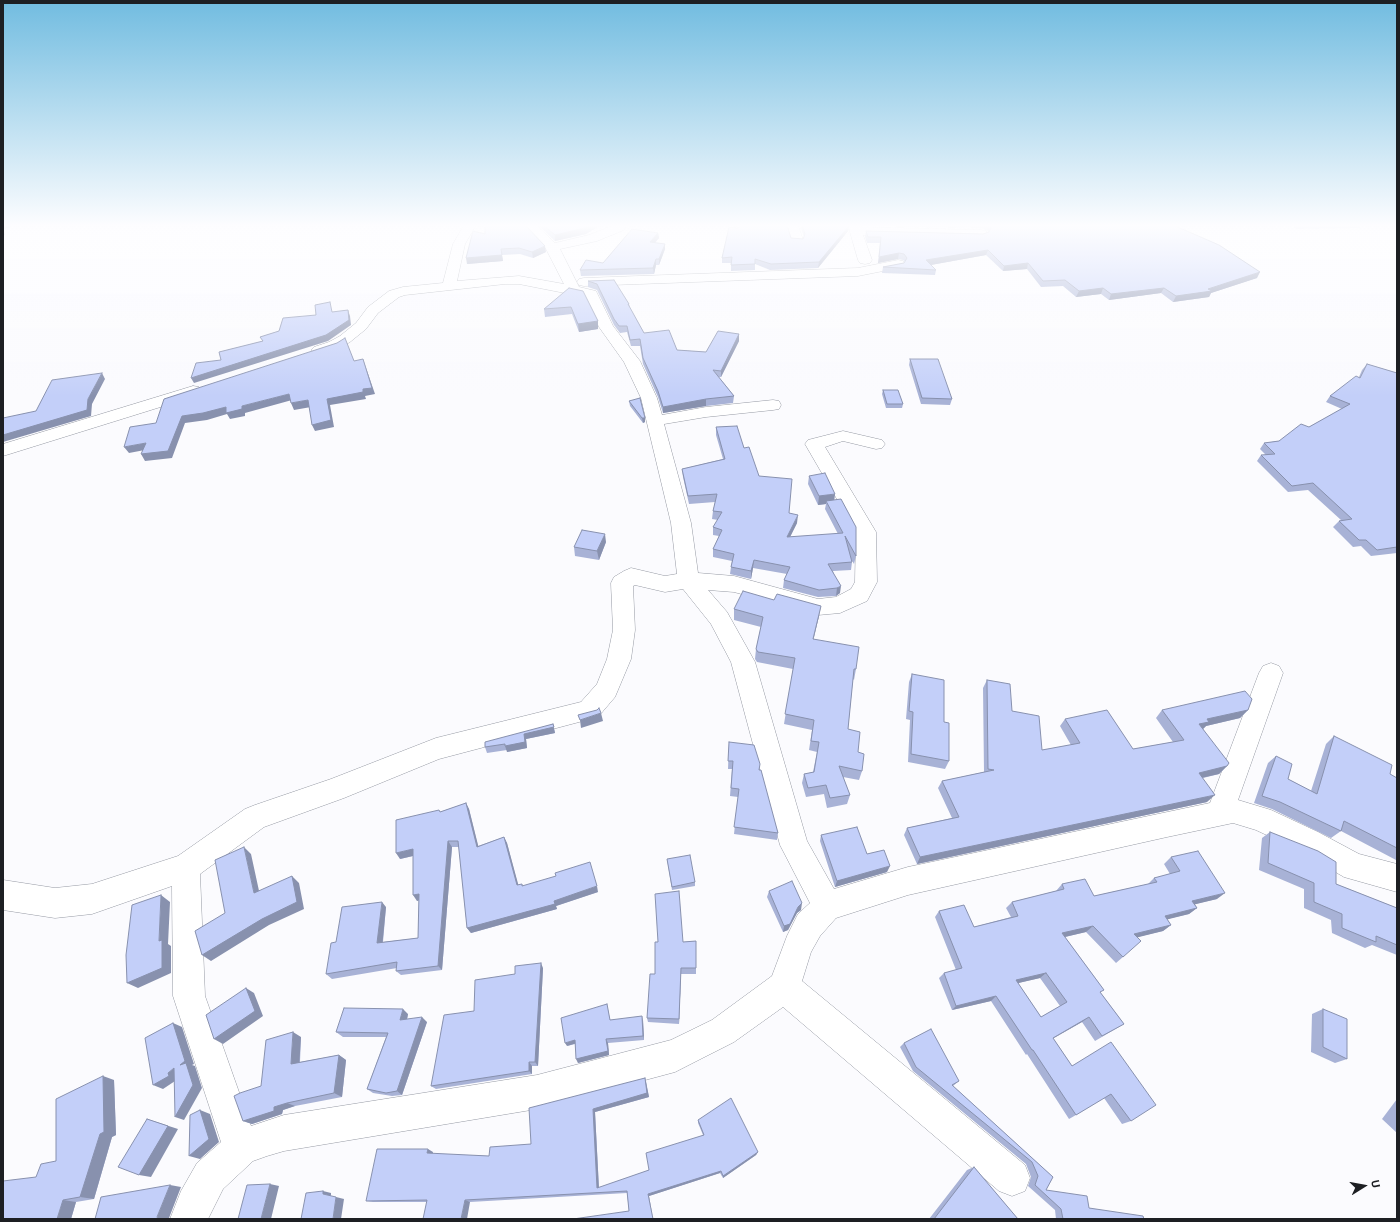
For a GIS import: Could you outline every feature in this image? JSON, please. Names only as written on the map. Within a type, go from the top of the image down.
[{"type":"street","points":[[449,286],[450,282]]},
{"type":"street","points":[[305,355],[334,345],[345,339],[361,326],[373,310],[394,294],[403,291],[486,282]]},
{"type":"street","points":[[537,282],[572,286],[653,282]]},
{"type":"street","points":[[570,282],[572,286],[591,294],[606,327],[632,361],[649,398],[681,523],[688,580],[719,618],[743,662],[794,845],[827,906]]},
{"type":"street","points":[[3,450],[208,386]]},
{"type":"street","points":[[655,421],[706,412],[773,405]]},
{"type":"street","points":[[3,895],[55,903],[92,899],[186,866],[255,818],[335,790],[436,749],[589,710],[607,690],[619,658],[624,630],[622,583],[631,576],[665,584],[688,580],[734,584],[818,607],[840,605],[859,595],[866,582],[866,532],[814,444],[843,436],[876,444]]},
{"type":"street","points":[[1220,813],[1271,673]]},
{"type":"street","points":[[189,1219],[194,1204],[210,1176],[241,1148],[284,1133],[537,1092],[675,1055],[723,1031],[784,987],[798,947],[809,925],[827,906],[908,881],[1220,813],[1233,812],[1261,819],[1308,841],[1354,866],[1397,878]]},
{"type":"street","points":[[186,866],[189,996],[241,1148]]},
{"type":"street","points":[[784,987],[1012,1178]]},
{"type":"building","points":[[591,282],[615,282],[644,333],[669,330],[677,350],[706,352],[718,331],[739,334],[721,371],[713,370],[734,396],[706,399],[663,407],[658,391],[643,358],[640,339],[630,340],[627,326],[619,326],[597,284]]},
{"type":"building","points":[[1068,282],[1229,282],[1208,289],[1212,291],[1176,296],[1164,288],[1111,294],[1103,288],[1079,291]]},
{"type":"building","points":[[569,288],[583,291],[598,321],[578,324],[571,307],[544,309]]},
{"type":"building","points":[[330,302],[332,312],[348,310],[349,320],[326,335],[191,378],[196,363],[221,360],[219,352],[263,341],[260,337],[279,331],[283,318],[316,315],[315,305]]},
{"type":"building","points":[[345,338],[354,361],[363,359],[372,388],[363,389],[363,392],[327,399],[331,420],[312,425],[308,400],[291,403],[289,394],[242,406],[242,409],[226,413],[226,407],[203,413],[182,416],[168,451],[141,454],[146,443],[124,447],[130,427],[156,423],[164,399],[337,343]]},
{"type":"building","points":[[910,359],[938,359],[952,399],[922,398]]},
{"type":"building","points":[[1367,364],[1397,373],[1397,547],[1377,550],[1366,540],[1359,540],[1339,521],[1352,519],[1313,483],[1292,486],[1261,455],[1275,454],[1264,443],[1279,441],[1301,424],[1309,427],[1350,404],[1330,396],[1356,376],[1360,378]]},
{"type":"building","points":[[102,373],[88,399],[87,410],[3,435],[3,418],[36,411],[52,380]]},
{"type":"building","points":[[883,390],[898,390],[903,404],[887,404]]},
{"type":"building","points":[[640,398],[645,418],[642,418],[629,401]]},
{"type":"building","points":[[737,426],[744,448],[749,447],[759,476],[792,479],[789,513],[798,515],[787,537],[843,533],[826,501],[841,499],[856,527],[856,556],[845,536],[852,562],[828,564],[841,586],[837,588],[819,590],[784,580],[790,567],[754,560],[751,571],[731,567],[734,554],[713,549],[722,530],[713,527],[722,512],[713,511],[717,494],[688,496],[682,469],[725,459],[716,427]]},
{"type":"building","points":[[825,473],[835,494],[819,496],[809,476]]},
{"type":"building","points":[[582,530],[605,534],[597,551],[574,547]]},
{"type":"building","points":[[743,591],[774,600],[777,594],[821,606],[813,639],[859,647],[856,669],[854,669],[848,729],[860,732],[858,752],[864,754],[862,771],[839,766],[850,795],[830,798],[826,785],[808,788],[804,774],[814,772],[819,742],[811,741],[814,720],[785,714],[795,658],[758,652],[756,649],[763,617],[734,609]]},
{"type":"building","points":[[912,674],[944,680],[944,722],[949,723],[949,761],[911,754],[913,712],[909,711]]},
{"type":"building","points":[[987,680],[1010,684],[1012,711],[1039,716],[1042,750],[1080,743],[1065,719],[1107,710],[1133,749],[1184,740],[1162,710],[1245,691],[1252,699],[1248,710],[1207,719],[1209,722],[1199,724],[1229,763],[1227,766],[1199,773],[1215,795],[920,857],[907,828],[959,817],[942,781],[994,770],[988,769]]},
{"type":"building","points":[[599,708],[601,713],[580,720],[578,715],[597,710]]},
{"type":"building","points":[[553,724],[554,727],[524,734],[525,742],[505,746],[505,744],[485,747],[485,742]]},
{"type":"building","points":[[1334,736],[1392,765],[1390,774],[1397,778],[1397,848],[1344,821],[1341,831],[1280,802],[1262,796],[1276,756],[1292,764],[1288,779],[1317,794]]},
{"type":"building","points":[[729,742],[754,745],[760,764],[759,770],[761,770],[778,833],[734,827],[739,789],[731,788],[733,761],[728,761]]},
{"type":"building","points":[[466,803],[477,847],[504,837],[517,885],[522,884],[522,886],[556,876],[555,873],[590,862],[597,886],[554,901],[555,904],[467,928],[458,841],[448,841],[438,966],[396,971],[397,962],[326,974],[331,943],[336,942],[342,907],[382,902],[377,943],[418,938],[419,894],[413,895],[413,849],[396,853],[396,820],[439,810],[440,812]]},
{"type":"building","points":[[857,827],[867,854],[884,850],[890,866],[837,881],[821,835]]},
{"type":"building","points":[[1270,832],[1318,851],[1336,862],[1336,884],[1397,908],[1397,945],[1376,936],[1376,942],[1342,928],[1342,914],[1314,902],[1314,883],[1268,863]]},
{"type":"building","points":[[244,847],[254,893],[292,876],[297,902],[262,919],[202,955],[195,931],[225,913],[215,860]]},
{"type":"building","points":[[1198,851],[1225,893],[1192,901],[1197,908],[1165,916],[1171,925],[1134,934],[1141,941],[1123,957],[1093,926],[1062,933],[1104,990],[1100,992],[1124,1024],[1102,1036],[1089,1017],[1053,1038],[1072,1066],[1111,1042],[1156,1105],[1131,1121],[1111,1094],[1076,1115],[996,996],[956,1006],[944,973],[962,968],[939,911],[964,905],[974,927],[1018,916],[1012,902],[1064,889],[1062,884],[1085,879],[1094,896],[1157,882],[1154,878],[1180,871],[1171,857]],"holes":[[[1046,973],[1067,1002],[1041,1017],[1016,980]]]},
{"type":"building","points":[[690,855],[695,882],[672,887],[667,859]]},
{"type":"building","points":[[792,881],[802,903],[798,907],[790,924],[784,926],[769,891]]},
{"type":"building","points":[[679,891],[683,942],[696,941],[696,968],[681,968],[679,1019],[647,1018],[650,974],[655,974],[655,942],[658,942],[655,894]]},
{"type":"building","points":[[161,895],[159,941],[162,940],[162,968],[127,983],[126,955],[132,905]]},
{"type":"building","points":[[541,963],[535,1062],[529,1062],[529,1071],[431,1086],[444,1015],[474,1011],[475,980],[515,974],[515,966]]},
{"type":"building","points":[[246,988],[255,1011],[214,1039],[206,1015]]},
{"type":"building","points":[[607,1004],[610,1020],[642,1016],[643,1036],[606,1039],[608,1051],[576,1059],[575,1040],[565,1043],[561,1018]]},
{"type":"building","points":[[344,1008],[403,1009],[400,1020],[422,1017],[397,1091],[386,1093],[367,1089],[388,1033],[336,1032]]},
{"type":"building","points":[[1323,1009],[1347,1019],[1347,1059],[1323,1047]]},
{"type":"building","points":[[173,1023],[185,1061],[180,1065],[186,1063],[193,1085],[175,1117],[174,1068],[168,1073],[169,1076],[153,1085],[145,1038]]},
{"type":"building","points":[[931,1029],[959,1081],[952,1085],[1053,1177],[1046,1190],[1087,1196],[1089,1208],[1143,1216],[1144,1219],[1063,1219],[1061,1209],[1035,1185],[1038,1176],[1032,1162],[916,1067],[904,1043]]},
{"type":"building","points":[[293,1032],[291,1064],[339,1055],[334,1093],[274,1107],[274,1111],[243,1121],[234,1096],[261,1086],[266,1040]]},
{"type":"building","points":[[103,1076],[104,1132],[100,1134],[80,1197],[63,1200],[57,1219],[3,1219],[3,1181],[36,1177],[41,1164],[56,1161],[56,1099]]},
{"type":"building","points":[[645,1078],[647,1093],[593,1109],[597,1188],[649,1170],[646,1153],[704,1135],[698,1120],[731,1098],[758,1152],[723,1176],[721,1171],[648,1194],[653,1219],[573,1219],[629,1211],[627,1191],[465,1200],[461,1219],[423,1219],[427,1200],[366,1201],[377,1149],[428,1149],[427,1153],[489,1156],[490,1147],[531,1144],[529,1108]]},
{"type":"building","points":[[200,1110],[209,1139],[189,1156],[190,1115]]},
{"type":"building","points":[[147,1119],[168,1126],[139,1175],[118,1167]]},
{"type":"building","points":[[974,1167],[1018,1219],[934,1219]]},
{"type":"building","points":[[270,1184],[261,1219],[238,1219],[247,1185]]},
{"type":"building","points":[[170,1185],[157,1217],[158,1219],[95,1219],[101,1197]]},
{"type":"building","points":[[323,1191],[323,1194],[336,1197],[333,1219],[301,1219],[306,1193]]}]
